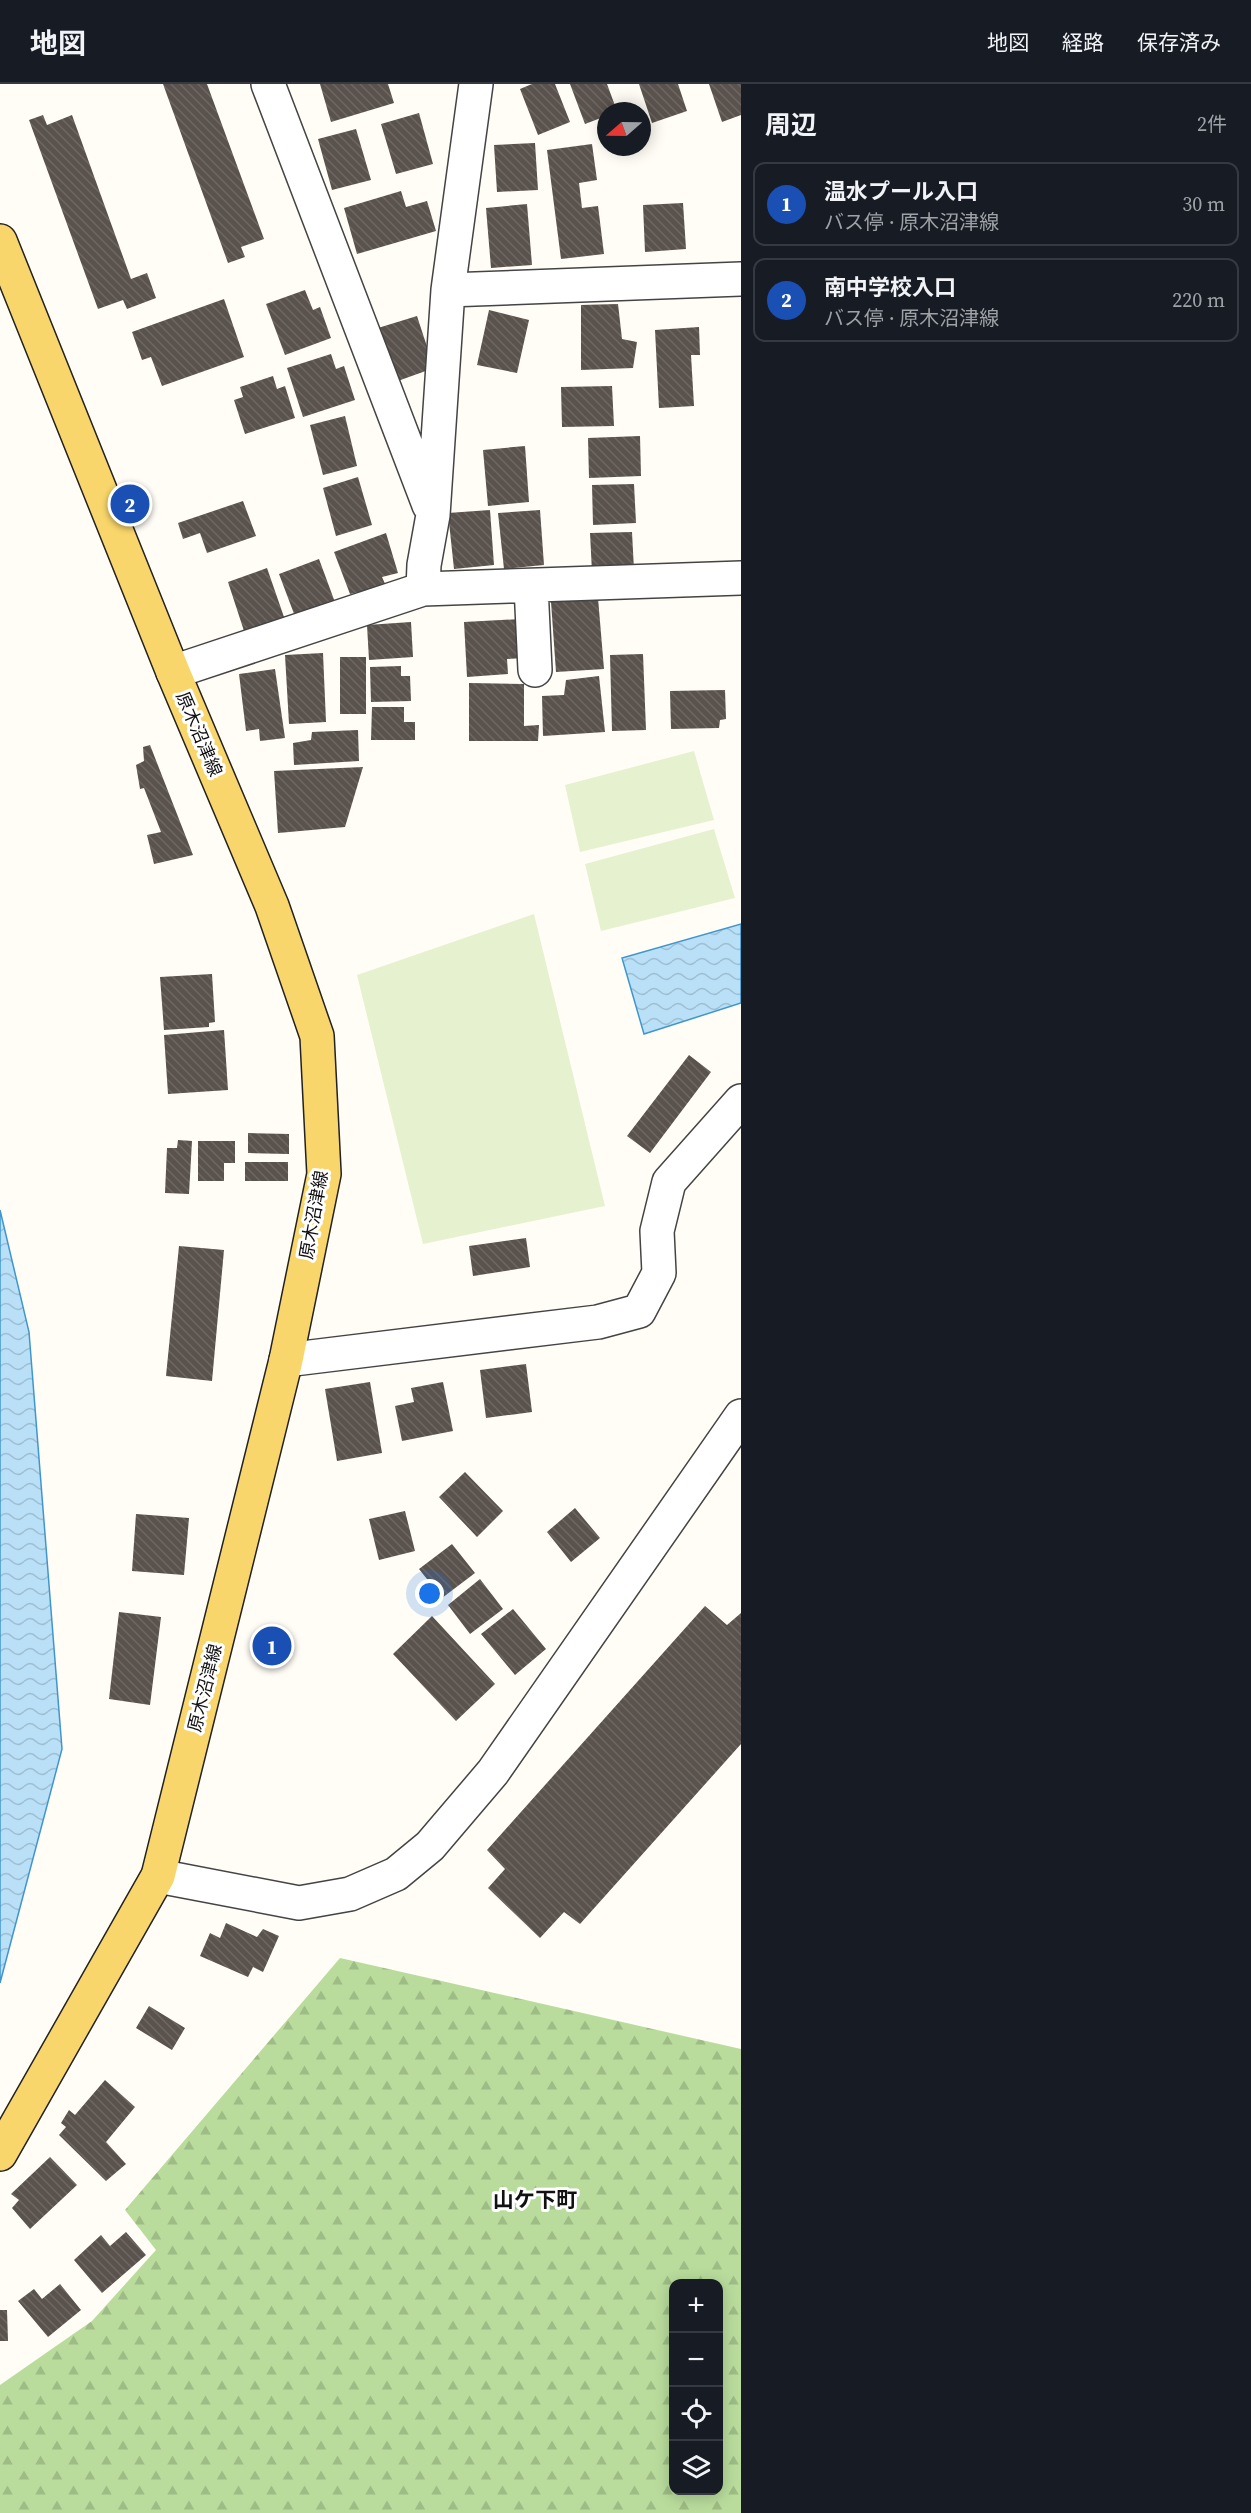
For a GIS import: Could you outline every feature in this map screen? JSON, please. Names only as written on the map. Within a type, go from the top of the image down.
[{"type":"main road","name":"原木沼津線","points":[[0,241],[173,672],[272,906],[316,1036],[324,1174],[286,1360],[158,1876],[0,2154]]},
{"type":"street","points":[[268,84],[433,515]]},
{"type":"street","points":[[423,589],[424,565],[433,515],[448,290],[476,84]]},
{"type":"street","points":[[448,290],[741,279]]},
{"type":"street","points":[[173,672],[423,589],[741,578]]},
{"type":"street","points":[[531,586],[535,670]]},
{"type":"street","points":[[286,1360],[598,1322],[639,1311],[659,1273],[657,1232],[669,1182],[741,1101]]},
{"type":"street","points":[[158,1876],[299,1903],[350,1894],[396,1874],[430,1846],[493,1772],[741,1416]]},
{"type":"green space","points":[[694,751],[714,820],[580,852],[565,785]]},
{"type":"green space","points":[[714,829],[735,898],[601,931],[585,864]]},
{"type":"green space","points":[[534,914],[605,1206],[423,1244],[357,975]]},
{"type":"green space","points":[[340,1958],[741,2049],[741,2513],[0,2513],[0,2385],[92,2321],[156,2250],[125,2210]]},
{"type":"water","points":[[741,924],[741,1003],[644,1034],[622,958]]},
{"type":"water","points":[[0,1210],[29,1332],[62,1749],[0,1983]]},
{"type":"building","points":[[163,84],[207,84],[264,239],[241,247],[245,257],[228,263]]},
{"type":"building","points":[[320,84],[388,84],[394,103],[331,122]]},
{"type":"building","points":[[532,84],[555,84],[570,122],[538,135],[520,89]]},
{"type":"building","points":[[570,84],[607,84],[614,102],[597,102],[597,119],[585,124]]},
{"type":"building","points":[[639,84],[678,84],[687,111],[652,123],[651,102],[645,102]]},
{"type":"building","points":[[709,84],[741,84],[741,115],[722,122]]},
{"type":"building","points":[[419,113],[433,164],[396,174],[381,124]]},
{"type":"building","points":[[43,115],[47,125],[72,115],[131,279],[147,273],[156,298],[127,309],[123,300],[98,309],[29,120]]},
{"type":"building","points":[[356,129],[371,180],[332,190],[318,139]]},
{"type":"building","points":[[535,143],[538,190],[497,192],[494,145]]},
{"type":"building","points":[[592,144],[597,180],[579,183],[582,208],[598,206],[604,254],[561,259],[547,150]]},
{"type":"building","points":[[401,191],[406,207],[427,201],[436,231],[357,254],[344,208]]},
{"type":"building","points":[[683,203],[686,249],[645,252],[643,205]]},
{"type":"building","points":[[527,204],[532,265],[491,268],[486,208]]},
{"type":"building","points":[[305,290],[313,310],[320,307],[331,338],[285,355],[266,304]]},
{"type":"building","points":[[224,299],[244,357],[162,386],[151,357],[142,360],[132,332]]},
{"type":"building","points":[[618,304],[622,339],[637,342],[633,368],[581,370],[581,305]]},
{"type":"building","points":[[489,310],[529,320],[517,373],[477,365]]},
{"type":"building","points":[[417,316],[434,368],[395,382],[378,328]]},
{"type":"building","points":[[699,327],[700,355],[691,355],[694,406],[659,408],[655,330]]},
{"type":"building","points":[[331,354],[336,369],[344,366],[355,400],[303,417],[287,368]]},
{"type":"building","points":[[273,376],[277,389],[285,386],[295,418],[245,434],[234,400],[243,397],[240,387]]},
{"type":"building","points":[[612,386],[614,426],[562,427],[561,387]]},
{"type":"building","points":[[345,416],[357,466],[323,475],[310,425]]},
{"type":"building","points":[[640,436],[641,476],[589,478],[588,438]]},
{"type":"building","points":[[525,446],[529,502],[488,506],[483,450]]},
{"type":"building","points":[[358,477],[372,525],[336,536],[323,488]]},
{"type":"building","points":[[634,484],[636,523],[593,525],[592,485]]},
{"type":"building","points":[[243,501],[256,536],[207,553],[200,533],[183,539],[178,523]]},
{"type":"building","points":[[490,510],[494,565],[454,569],[448,513]]},
{"type":"building","points":[[540,510],[544,565],[504,569],[498,513]]},
{"type":"building","points":[[632,532],[634,570],[592,572],[590,533]]},
{"type":"building","points":[[386,533],[398,573],[382,577],[386,586],[350,594],[334,552]]},
{"type":"building","points":[[319,559],[336,605],[296,619],[279,574]]},
{"type":"building","points":[[267,568],[284,617],[244,631],[228,582]]},
{"type":"building","points":[[598,598],[604,669],[556,672],[551,602]]},
{"type":"building","points":[[521,619],[523,658],[507,659],[508,674],[467,677],[464,622]]},
{"type":"building","points":[[411,622],[413,657],[369,660],[367,625]]},
{"type":"building","points":[[323,653],[326,722],[289,724],[285,655]]},
{"type":"building","points":[[643,654],[646,730],[612,731],[610,655]]},
{"type":"building","points":[[340,657],[366,657],[366,714],[340,714]]},
{"type":"building","points":[[401,666],[401,676],[410,676],[411,701],[371,702],[370,667]]},
{"type":"building","points":[[275,669],[285,738],[260,741],[259,729],[246,731],[239,674]]},
{"type":"building","points":[[599,676],[605,732],[543,736],[542,696],[564,695],[566,680]]},
{"type":"building","points":[[469,683],[524,684],[524,726],[539,725],[538,741],[469,741]]},
{"type":"building","points":[[725,690],[726,719],[720,720],[719,728],[671,729],[670,691]]},
{"type":"building","points":[[372,707],[404,707],[404,722],[415,722],[415,740],[371,740]]},
{"type":"building","points":[[358,730],[359,761],[294,765],[293,743],[311,740],[312,732]]},
{"type":"building","points":[[150,745],[193,855],[154,864],[147,835],[161,832],[144,788],[140,789],[136,765],[144,761],[143,747]]},
{"type":"building","points":[[363,767],[345,827],[278,833],[274,771]]},
{"type":"building","points":[[212,974],[215,1022],[209,1023],[209,1027],[164,1030],[160,977]]},
{"type":"building","points":[[224,1030],[228,1090],[168,1094],[164,1035]]},
{"type":"building","points":[[689,1055],[711,1072],[650,1153],[627,1136]]},
{"type":"building","points":[[248,1133],[289,1134],[289,1154],[248,1153]]},
{"type":"building","points":[[178,1140],[192,1141],[189,1194],[165,1193],[167,1148],[177,1148]]},
{"type":"building","points":[[198,1141],[235,1141],[235,1163],[224,1163],[224,1181],[198,1181]]},
{"type":"building","points":[[245,1162],[288,1162],[288,1181],[245,1181]]},
{"type":"building","points":[[526,1238],[530,1267],[473,1276],[469,1246]]},
{"type":"building","points":[[179,1246],[224,1250],[212,1381],[166,1376]]},
{"type":"building","points":[[526,1364],[532,1412],[486,1418],[480,1370]]},
{"type":"building","points":[[370,1382],[382,1453],[337,1461],[325,1389]]},
{"type":"building","points":[[443,1382],[453,1431],[402,1441],[395,1406],[414,1402],[411,1388]]},
{"type":"building","points":[[465,1472],[503,1511],[477,1537],[439,1497]]},
{"type":"building","points":[[575,1508],[600,1538],[571,1562],[547,1532]]},
{"type":"building","points":[[405,1511],[415,1551],[379,1560],[369,1519]]},
{"type":"building","points":[[136,1514],[189,1518],[184,1575],[132,1571]]},
{"type":"building","points":[[452,1544],[475,1573],[442,1598],[419,1569]]},
{"type":"building","points":[[480,1579],[503,1609],[470,1634],[448,1605]]},
{"type":"building","points":[[705,1606],[727,1625],[741,1613],[741,1744],[580,1924],[564,1912],[540,1938],[488,1888],[505,1869],[487,1850]]},
{"type":"building","points":[[513,1609],[546,1649],[515,1675],[481,1634]]},
{"type":"building","points":[[119,1612],[161,1617],[150,1705],[109,1699]]},
{"type":"building","points":[[432,1616],[495,1684],[456,1721],[393,1654]]},
{"type":"building","points":[[226,1923],[257,1937],[263,1929],[279,1936],[263,1972],[253,1967],[248,1977],[200,1956],[210,1933],[220,1938]]},
{"type":"building","points":[[149,2006],[185,2028],[172,2050],[136,2028]]},
{"type":"building","points":[[105,2080],[135,2107],[106,2142],[126,2164],[106,2181],[59,2135],[66,2127],[61,2123],[69,2110],[75,2115]]},
{"type":"building","points":[[50,2157],[77,2185],[30,2229],[12,2208],[19,2200],[11,2194]]},
{"type":"building","points":[[126,2232],[146,2255],[102,2293],[74,2260],[101,2235],[110,2246]]},
{"type":"building","points":[[60,2284],[81,2310],[48,2337],[18,2301],[34,2289],[42,2299]]},
{"type":"building","points":[[0,2310],[7,2310],[8,2341],[0,2341]]},
{"type":"place","name":"南中学校入口","points":[[130,504]]},
{"type":"place","name":"温水プール入口","points":[[272,1646]]},
{"type":"district","name":"山ケ下町","points":[[535,2200]]}]
